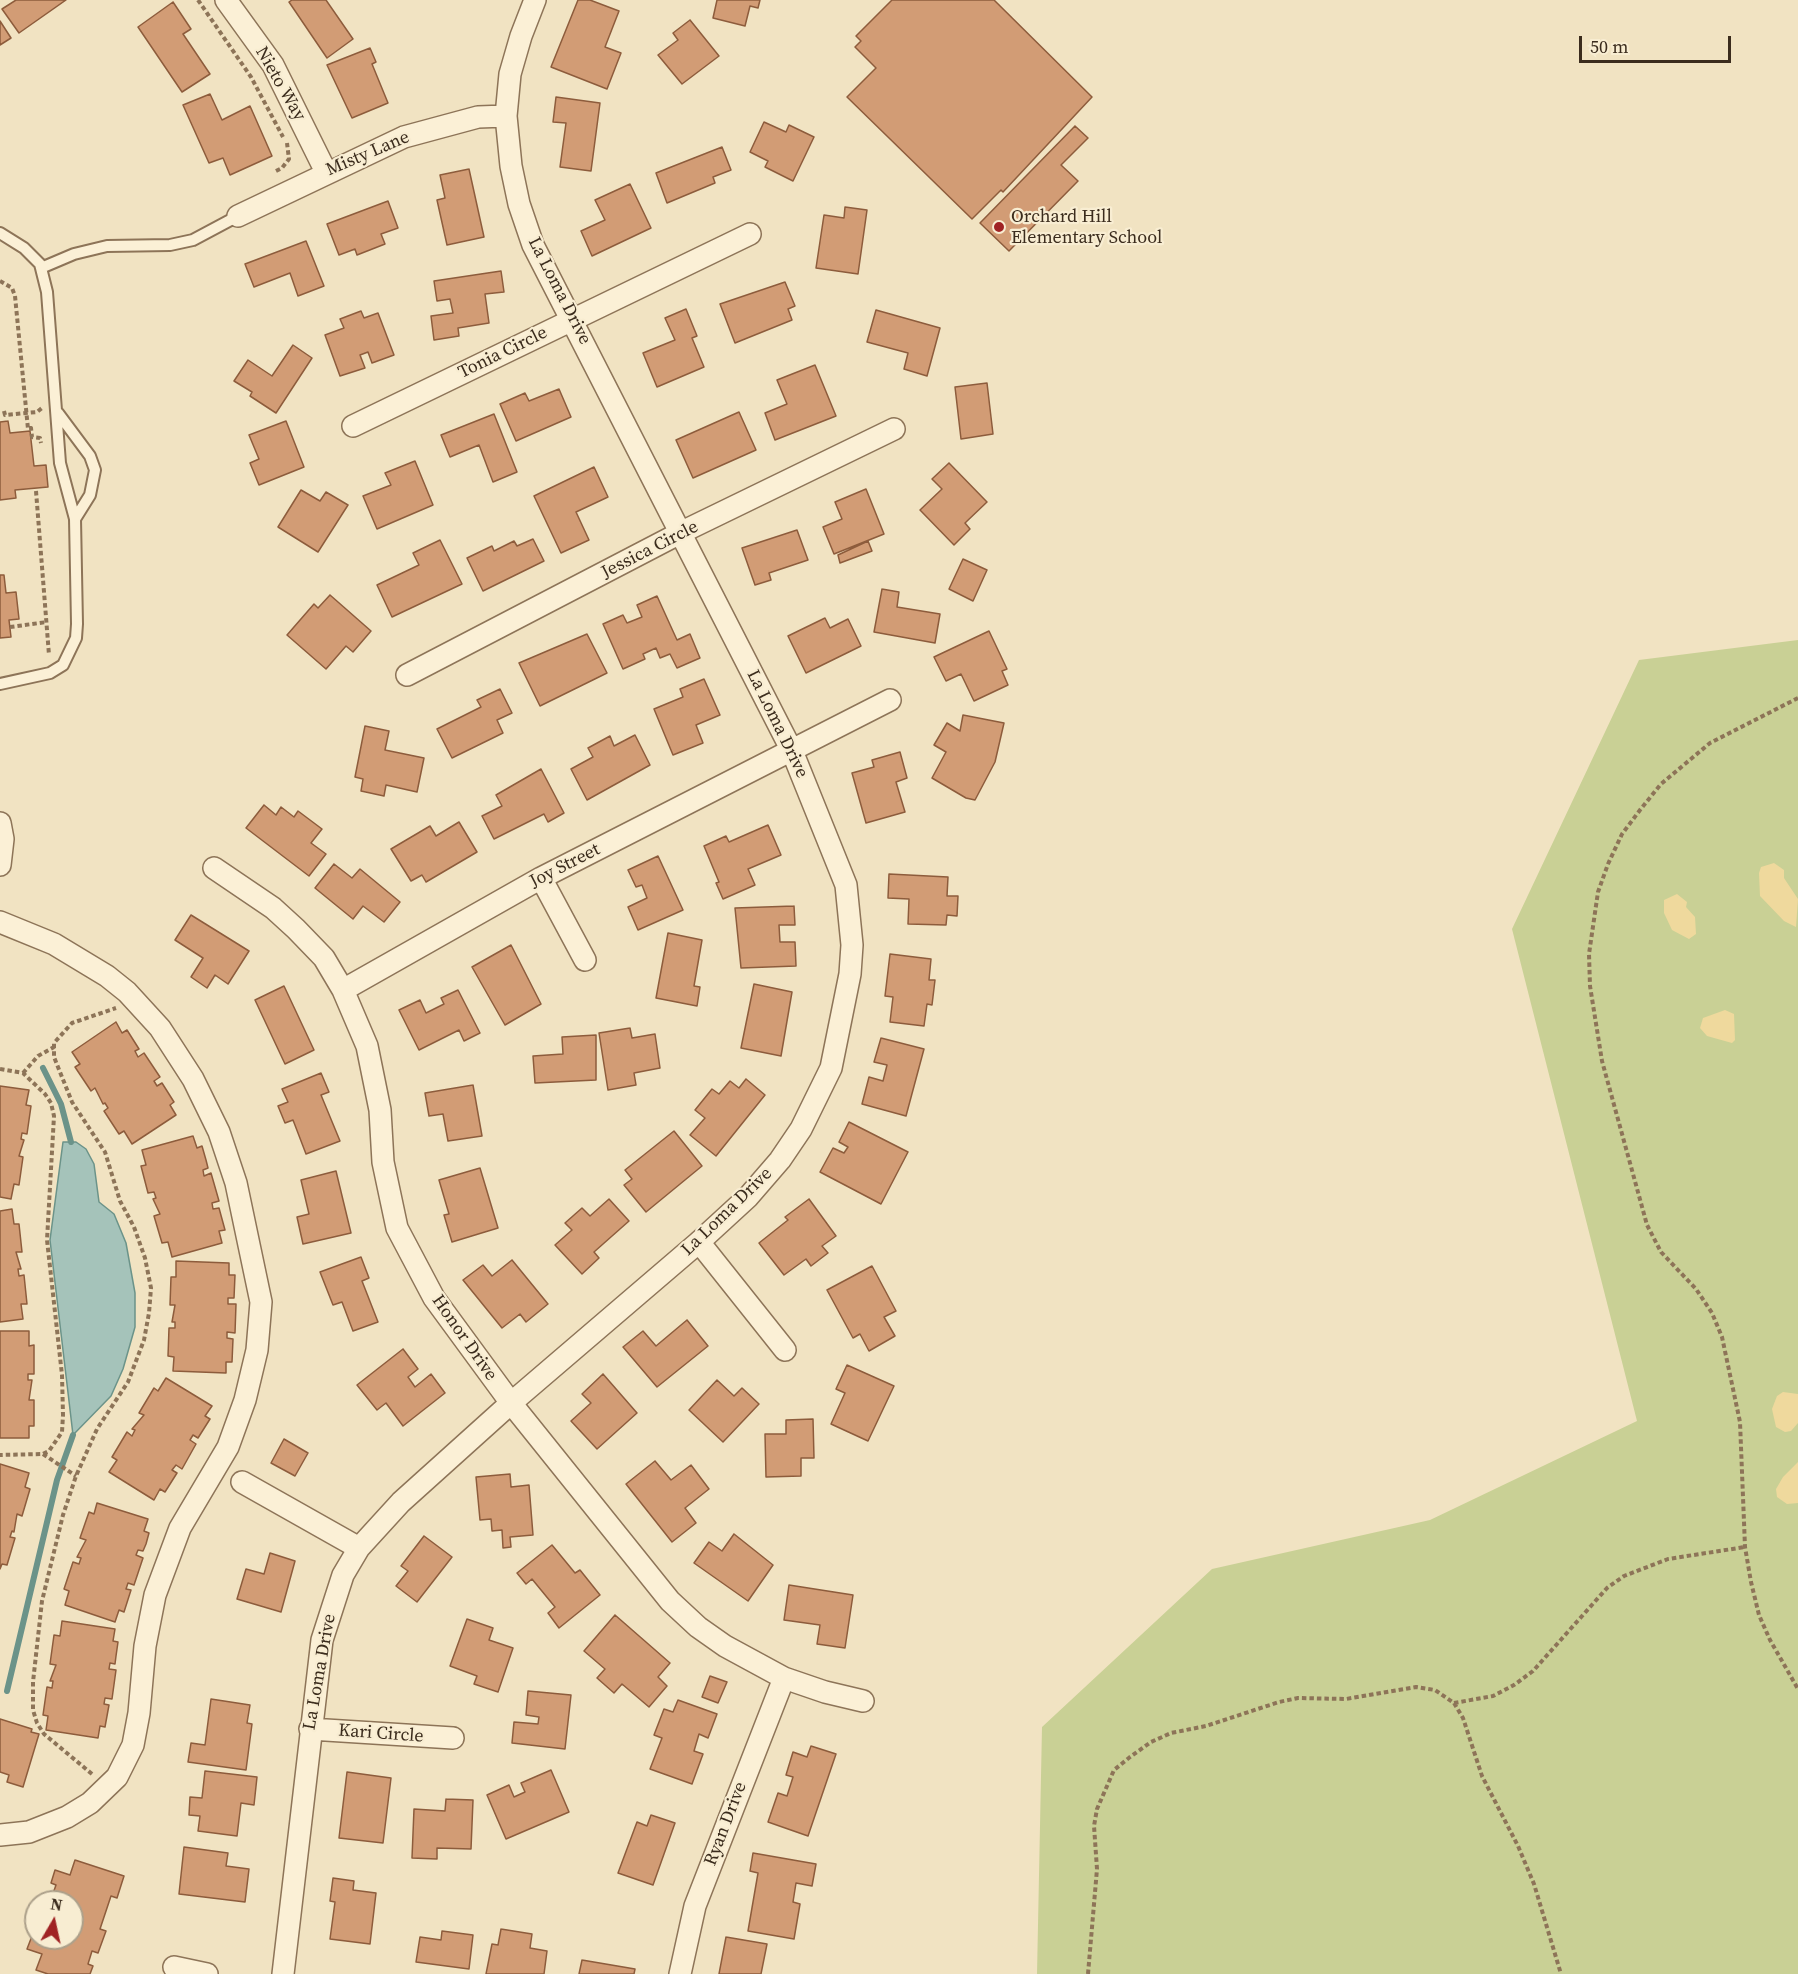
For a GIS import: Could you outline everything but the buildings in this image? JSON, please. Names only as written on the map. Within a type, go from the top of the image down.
[{"type":"street","name":"Nieto Way","points":[[226,0],[273,65],[326,172]]},
{"type":"street","name":"La Loma Drive","points":[[283,1974],[322,1640],[343,1575],[359,1548],[401,1502],[748,1197],[780,1160],[801,1129],[831,1068],[845,1009],[852,945],[846,885],[792,751],[573,319],[533,245],[519,204],[511,166],[506,116],[510,74],[520,36],[535,0]]},
{"type":"street","name":"Misty Lane","points":[[238,216],[326,172],[404,137],[478,117],[506,116]]},
{"type":"street","name":"Tonia Circle","points":[[353,426],[750,234]]},
{"type":"street","name":"Jessica Circle","points":[[407,675],[682,532],[894,429]]},
{"type":"street","name":"Joy Street","points":[[343,990],[542,878],[890,700]]},
{"type":"street","points":[[0,823],[3,839],[0,865]]},
{"type":"street","name":"Honor Drive","points":[[214,868],[273,908],[296,929],[324,958],[343,990],[367,1046],[380,1110],[383,1162],[397,1228],[434,1298],[511,1403],[670,1601],[698,1627],[725,1646],[784,1678],[825,1692],[863,1701]]},
{"type":"street","points":[[542,878],[585,960]]},
{"type":"street","points":[[0,922],[80,959],[107,976],[160,1028],[193,1079],[219,1132],[236,1183],[261,1302],[261,1327],[245,1400],[228,1447],[180,1528],[155,1595],[145,1646],[139,1713],[133,1745],[117,1777],[90,1803],[67,1818],[29,1832],[0,1835]]},
{"type":"street","points":[[699,1242],[784,1350]]},
{"type":"street","points":[[242,1482],[359,1548]]},
{"type":"street","name":"Ryan Drive","points":[[680,1974],[694,1906],[784,1678]]},
{"type":"street","name":"Kari Circle","points":[[310,1729],[453,1738]]},
{"type":"street","points":[[174,1967],[207,1974]]},
{"type":"lane","points":[[41,268],[74,254],[107,246],[170,245],[193,240],[238,216]]},
{"type":"lane","points":[[0,233],[24,248],[41,268],[47,292],[60,463],[75,519],[77,624],[70,654],[63,664],[50,673],[0,684]]},
{"type":"lane","points":[[57,412],[90,456],[95,470],[90,495],[75,519]]},
{"type":"path","points":[[198,0],[251,77],[288,146],[286,164],[276,171]]},
{"type":"path","points":[[0,281],[12,288],[15,296],[26,413],[32,437],[40,438],[42,448]]},
{"type":"path","points":[[4,411],[5,415],[40,411],[45,403]]},
{"type":"path","points":[[36,491],[50,655],[42,660]]},
{"type":"path","points":[[10,627],[47,622]]},
{"type":"path","points":[[1798,698],[1710,743],[1661,784],[1622,834],[1608,864],[1598,892],[1589,954],[1590,986],[1602,1061],[1647,1225],[1661,1252],[1696,1289],[1712,1313],[1727,1356],[1742,1442],[1745,1547],[1759,1615],[1782,1665],[1798,1689]]},
{"type":"path","points":[[107,1786],[44,1734],[37,1723],[33,1710],[42,1601],[75,1476],[97,1429],[132,1372],[144,1340],[151,1288],[145,1258],[134,1227],[120,1201],[105,1152],[72,1102],[54,1057],[54,1043],[72,1023],[136,1002]]},
{"type":"path","points":[[23,1073],[38,1056],[54,1047]]},
{"type":"path","points":[[0,1069],[23,1073],[45,1094],[54,1116],[47,1240],[62,1375],[63,1424],[60,1438],[43,1454]]},
{"type":"path","points":[[0,1455],[43,1454],[75,1476]]},
{"type":"path","points":[[1454,1703],[1493,1696],[1514,1685],[1533,1671],[1607,1588],[1624,1576],[1668,1559],[1745,1547]]},
{"type":"path","points":[[1088,1974],[1097,1869],[1094,1826],[1097,1809],[1114,1770],[1151,1742],[1171,1733],[1206,1726],[1298,1698],[1346,1699],[1416,1687],[1435,1690],[1454,1703],[1464,1718],[1491,1797],[1518,1846],[1534,1884],[1561,1974]]},
{"type":"green space","points":[[1798,640],[1798,1974],[1037,1974],[1042,1727],[1212,1569],[1430,1520],[1637,1421],[1512,929],[1639,660]]},
{"type":"sand","points":[[1774,863],[1784,870],[1784,878],[1798,899],[1796,927],[1784,921],[1760,896],[1761,867]]},
{"type":"sand","points":[[1677,894],[1687,902],[1686,907],[1695,917],[1696,934],[1689,939],[1672,930],[1664,913],[1664,900]]},
{"type":"sand","points":[[1725,1010],[1734,1014],[1735,1040],[1732,1043],[1707,1036],[1700,1028],[1703,1018]]},
{"type":"sand","points":[[1783,1392],[1798,1394],[1798,1423],[1791,1431],[1785,1432],[1776,1427],[1772,1409],[1777,1396]]},
{"type":"sand","points":[[1798,1462],[1798,1503],[1787,1504],[1777,1497],[1776,1489],[1783,1477]]},
{"type":"water","points":[[63,1142],[76,1142],[86,1149],[94,1164],[99,1202],[114,1214],[126,1243],[135,1293],[135,1327],[123,1369],[111,1396],[73,1435],[50,1240]]},
{"type":"waterway","points":[[43,1068],[61,1104],[71,1142]]},
{"type":"waterway","points":[[7,1691],[57,1480],[73,1435]]},
{"type":"place","name":"Orchard Hill Elementary School","points":[[999,227]]}]
